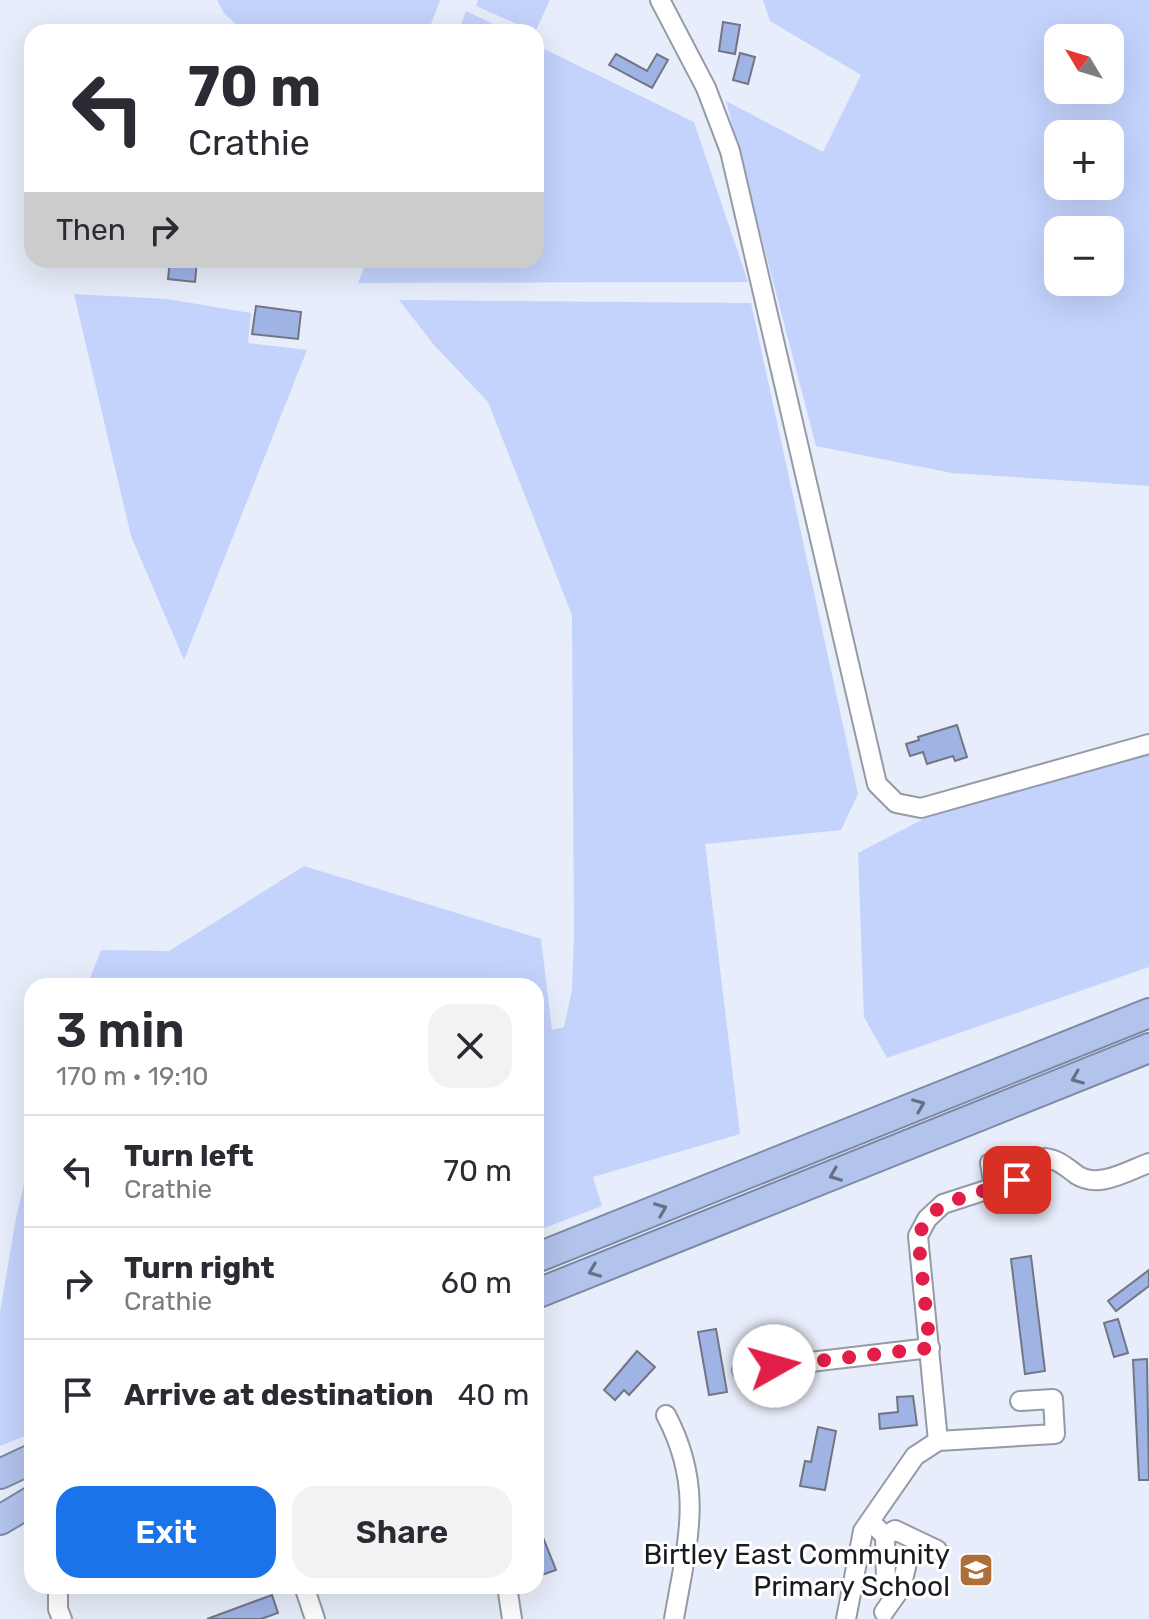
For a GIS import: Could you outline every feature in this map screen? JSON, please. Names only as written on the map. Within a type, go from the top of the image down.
[{"type":"highway","points":[[544,1255],[1149,1013]]},
{"type":"highway","points":[[544,1291],[1149,1048]]},
{"type":"highway","points":[[0,1471],[24,1461]]},
{"type":"highway","points":[[0,1509],[24,1501]]},
{"type":"highway","points":[[0,1520],[24,1504]]},
{"type":"street","points":[[660,0],[706,88],[730,151],[877,784],[896,803],[921,808],[1149,744]]},
{"type":"street","points":[[1044,1158],[1053,1159],[1079,1176],[1097,1182],[1149,1163]]},
{"type":"street","points":[[990,1163],[994,1187]]},
{"type":"street","points":[[938,1441],[918,1236],[927,1219],[943,1204],[1017,1180]]},
{"type":"street","points":[[742,1370],[930,1348]]},
{"type":"street","points":[[846,1619],[863,1531],[915,1456],[938,1441],[1055,1434],[1053,1399],[1020,1401]]},
{"type":"street","points":[[666,1415],[688,1468],[690,1489],[691,1516],[674,1619]]},
{"type":"street","points":[[870,1521],[885,1536],[886,1582],[901,1588]]},
{"type":"street","points":[[885,1536],[895,1530],[937,1550]]},
{"type":"street","points":[[884,1612],[901,1588],[907,1563]]},
{"type":"street","points":[[58,1594],[62,1619]]},
{"type":"street","points":[[307,1594],[315,1619]]},
{"type":"street","points":[[508,1594],[512,1619]]},
{"type":"shaded area","points":[[217,0],[440,0],[431,24],[236,24],[224,13]]},
{"type":"shaded area","points":[[478,0],[550,0],[539,24],[517,24],[476,6]]},
{"type":"shaded area","points":[[763,0],[1149,0],[1149,486],[952,473],[816,446],[726,101],[823,152],[861,75],[770,21]]},
{"type":"shaded area","points":[[466,11],[493,24],[461,24]]},
{"type":"shaded area","points":[[544,49],[694,122],[748,282],[358,283],[364,268],[544,268]]},
{"type":"shaded area","points":[[74,294],[167,299],[251,313],[248,343],[307,350],[184,660],[131,536]]},
{"type":"shaded area","points":[[399,300],[751,303],[858,794],[841,830],[705,844],[740,1134],[593,1177],[602,1206],[544,1228],[544,978],[90,978],[101,950],[169,951],[304,866],[541,939],[552,1030],[564,1027],[572,990],[574,935],[572,615],[488,402],[434,345]]},
{"type":"shaded area","points":[[1149,755],[1149,967],[887,1058],[864,1017],[858,853],[929,816]]},
{"type":"shaded area","points":[[24,1184],[24,1436],[0,1446],[0,1312]]},
{"type":"building","points":[[723,22],[740,25],[735,54],[719,51]]},
{"type":"building","points":[[740,53],[755,57],[748,84],[733,80]]},
{"type":"building","points":[[616,54],[647,71],[657,54],[668,60],[652,88],[609,65]]},
{"type":"building","points":[[169,268],[196,268],[195,282],[168,279]]},
{"type":"building","points":[[256,306],[301,312],[298,339],[252,334]]},
{"type":"building","points":[[957,725],[967,757],[955,761],[953,756],[927,764],[923,752],[910,756],[906,744]]},
{"type":"building","points":[[1031,1256],[1045,1371],[1025,1374],[1011,1259]]},
{"type":"building","points":[[1149,1270],[1149,1286],[1116,1311],[1108,1301]]},
{"type":"building","points":[[1118,1319],[1128,1353],[1114,1357],[1104,1323]]},
{"type":"building","points":[[716,1329],[727,1392],[709,1395],[698,1332]]},
{"type":"building","points":[[637,1351],[655,1367],[629,1395],[624,1390],[615,1400],[604,1390]]},
{"type":"building","points":[[1147,1359],[1149,1480],[1139,1480],[1133,1360]]},
{"type":"building","points":[[913,1396],[917,1425],[880,1429],[879,1414],[898,1412],[897,1397]]},
{"type":"building","points":[[818,1427],[836,1431],[825,1490],[800,1486],[805,1461],[811,1462]]},
{"type":"building","points":[[544,1540],[556,1570],[544,1574]]},
{"type":"building","points":[[272,1595],[278,1613],[261,1619],[207,1619]]},
{"type":"place","name":"Birtley East Community Primary School","points":[[976,1570]]},
{"type":"route","points":[[774,1366],[930,1348],[918,1236],[927,1219],[943,1204],[1017,1180]]}]
